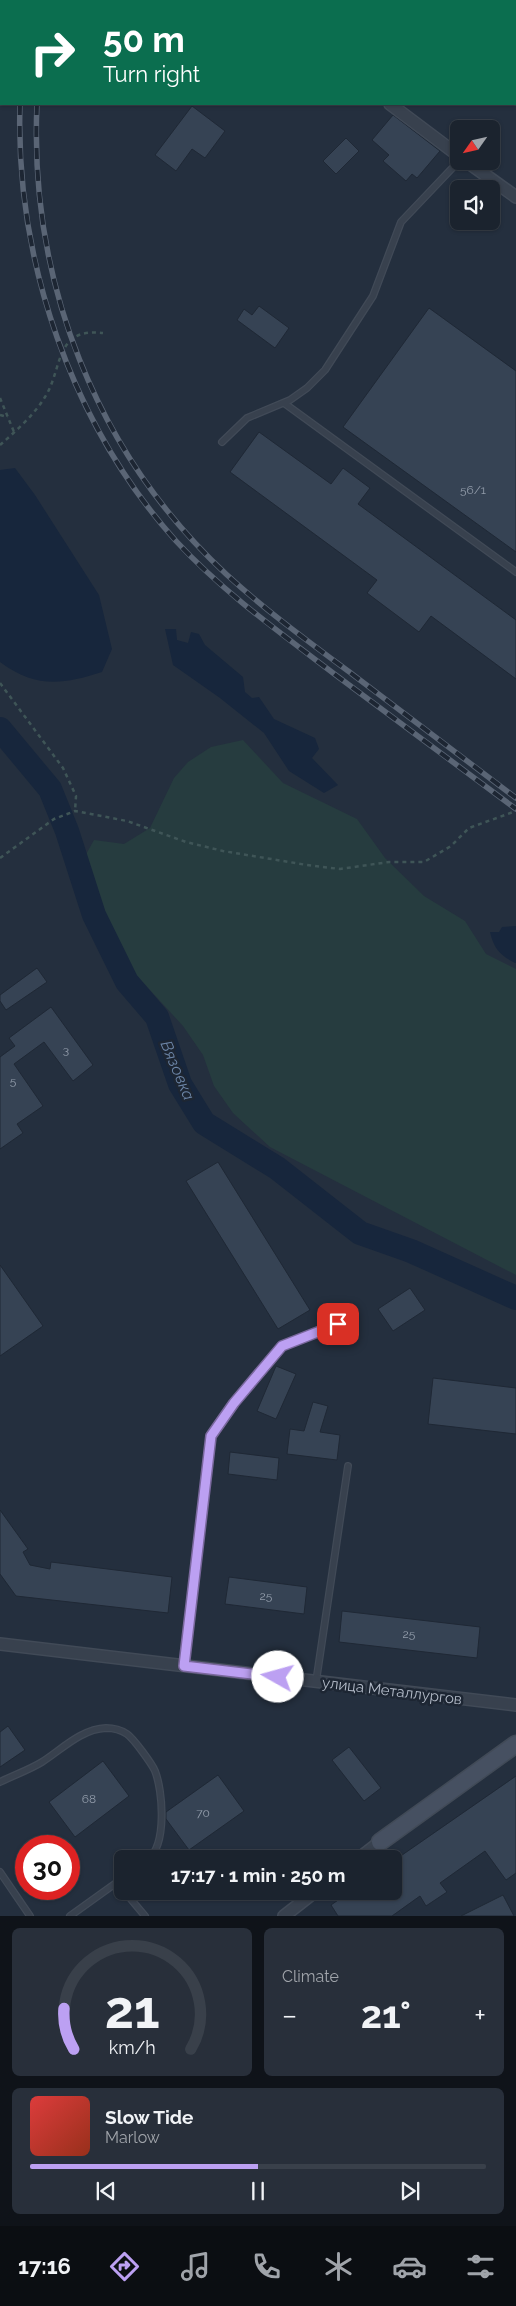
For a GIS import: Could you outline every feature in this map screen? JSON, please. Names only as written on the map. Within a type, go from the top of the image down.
[{"type":"street","points":[[391,105],[450,149]]},
{"type":"street","points":[[478,170],[516,197]]},
{"type":"street","name":"улица Металлургов","points":[[0,1644],[516,1705]]},
{"type":"street","points":[[370,1850],[516,1744]]},
{"type":"street","points":[[292,1914],[307,1900]]},
{"type":"lane","points":[[222,442],[247,418],[284,403],[307,388],[325,370],[373,296],[401,222],[450,170]]},
{"type":"lane","points":[[284,403],[516,572]]},
{"type":"lane","points":[[184,1666],[211,1436],[234,1403],[282,1346],[338,1324]]},
{"type":"lane","points":[[316,1682],[348,1466]]},
{"type":"lane","points":[[0,1782],[41,1762],[86,1733],[104,1728],[116,1729],[128,1735],[155,1770],[162,1801],[159,1841],[156,1850]]},
{"type":"lane","points":[[0,1872],[2,1880],[30,1916]]},
{"type":"lane","points":[[70,1916],[114,1884]]},
{"type":"lane","points":[[131,1900],[144,1916]]},
{"type":"path","points":[[0,445],[14,432],[46,395],[59,355],[72,339],[88,332],[102,333]]},
{"type":"path","points":[[0,398],[14,432]]},
{"type":"path","points":[[0,415],[8,417]]},
{"type":"path","points":[[0,683],[63,768],[76,796],[75,811]]},
{"type":"path","points":[[0,858],[54,819],[75,811],[127,822],[186,842],[223,851],[340,869],[389,862],[424,862],[451,846],[469,828],[516,810]]},
{"type":"green space","points":[[243,740],[283,783],[357,819],[385,858],[424,896],[465,921],[486,954],[516,969],[516,1275],[270,1147],[233,1113],[214,1086],[203,1055],[183,1026],[117,954],[105,914],[89,877],[84,858],[94,840],[124,844],[150,828],[174,778],[188,762],[211,747]]},
{"type":"water","points":[[15,468],[35,495],[99,595],[112,649],[102,672],[74,680],[49,682],[25,676],[0,662],[0,470]]},
{"type":"water","points":[[165,629],[176,629],[177,640],[188,643],[191,632],[199,634],[205,645],[243,677],[245,692],[252,698],[259,697],[274,719],[315,738],[319,749],[312,758],[338,785],[324,793],[289,771],[264,733],[220,698],[173,665]]},
{"type":"water","points":[[516,926],[515,963],[498,951],[493,943],[490,932],[499,932],[502,927]]},
{"type":"building","points":[[192,106],[225,131],[205,158],[192,149],[176,171],[155,155]]},
{"type":"building","points":[[393,115],[440,151],[417,178],[412,174],[406,181],[383,161],[389,155],[372,140]]},
{"type":"building","points":[[346,138],[359,151],[336,174],[323,161]]},
{"type":"building","points":[[259,306],[289,328],[275,348],[237,320],[244,309],[252,315]]},
{"type":"building","points":[[429,308],[516,371],[516,552],[343,427]]},
{"type":"building","points":[[259,432],[331,484],[343,468],[370,488],[358,504],[516,620],[516,679],[431,616],[419,632],[367,593],[377,580],[230,472]]},
{"type":"building","points":[[37,968],[47,982],[6,1010],[0,1001],[0,995]]},
{"type":"building","points":[[51,1007],[93,1065],[73,1081],[44,1042],[14,1064],[43,1106],[17,1124],[23,1133],[0,1149],[0,1057],[15,1046],[9,1038]]},
{"type":"building","points":[[218,1162],[310,1310],[278,1329],[186,1181]]},
{"type":"building","points":[[0,1265],[43,1326],[0,1356]]},
{"type":"building","points":[[410,1288],[425,1310],[393,1331],[378,1309]]},
{"type":"building","points":[[276,1366],[296,1374],[276,1419],[257,1411]]},
{"type":"building","points":[[433,1378],[516,1388],[516,1434],[428,1424]]},
{"type":"building","points":[[313,1402],[328,1406],[320,1432],[340,1435],[337,1460],[287,1454],[290,1429],[304,1431]]},
{"type":"building","points":[[230,1452],[279,1458],[277,1480],[228,1474]]},
{"type":"building","points":[[0,1510],[28,1549],[23,1552],[30,1565],[50,1569],[51,1562],[172,1577],[168,1613],[16,1596],[0,1574]]},
{"type":"building","points":[[229,1577],[307,1587],[304,1614],[225,1604]]},
{"type":"building","points":[[342,1611],[480,1627],[477,1658],[339,1642]]},
{"type":"building","points":[[8,1726],[25,1750],[0,1767],[0,1732]]},
{"type":"building","points":[[349,1747],[381,1788],[364,1801],[332,1760]]},
{"type":"building","points":[[103,1761],[129,1796],[78,1835],[74,1835],[49,1802]]},
{"type":"building","points":[[218,1775],[244,1811],[189,1850],[166,1819],[166,1812]]},
{"type":"building","points":[[516,1776],[516,1873],[506,1880],[485,1851],[440,1883],[447,1892],[426,1906],[420,1896],[392,1916],[338,1916],[331,1905],[338,1900],[402,1900],[402,1855]]},
{"type":"building","points":[[503,1895],[514,1916],[461,1916]]},
{"type":"waterway","name":"Вязовка","points":[[0,729],[50,789],[67,831],[94,915],[127,982],[157,1017],[180,1084],[204,1123],[277,1168],[360,1233],[411,1251],[516,1298]]},
{"type":"railway","points":[[20,105],[21,163],[28,222],[40,280],[57,338],[80,393],[107,446],[139,495],[176,541],[232,594],[313,658],[516,809]]},
{"type":"railway","points":[[37,105],[37,170],[45,235],[59,298],[79,359],[107,418],[140,474],[180,526],[241,587],[304,638],[516,798]]},
{"type":"route","points":[[278,1677],[184,1666],[211,1436],[234,1403],[282,1346],[338,1324]]}]
